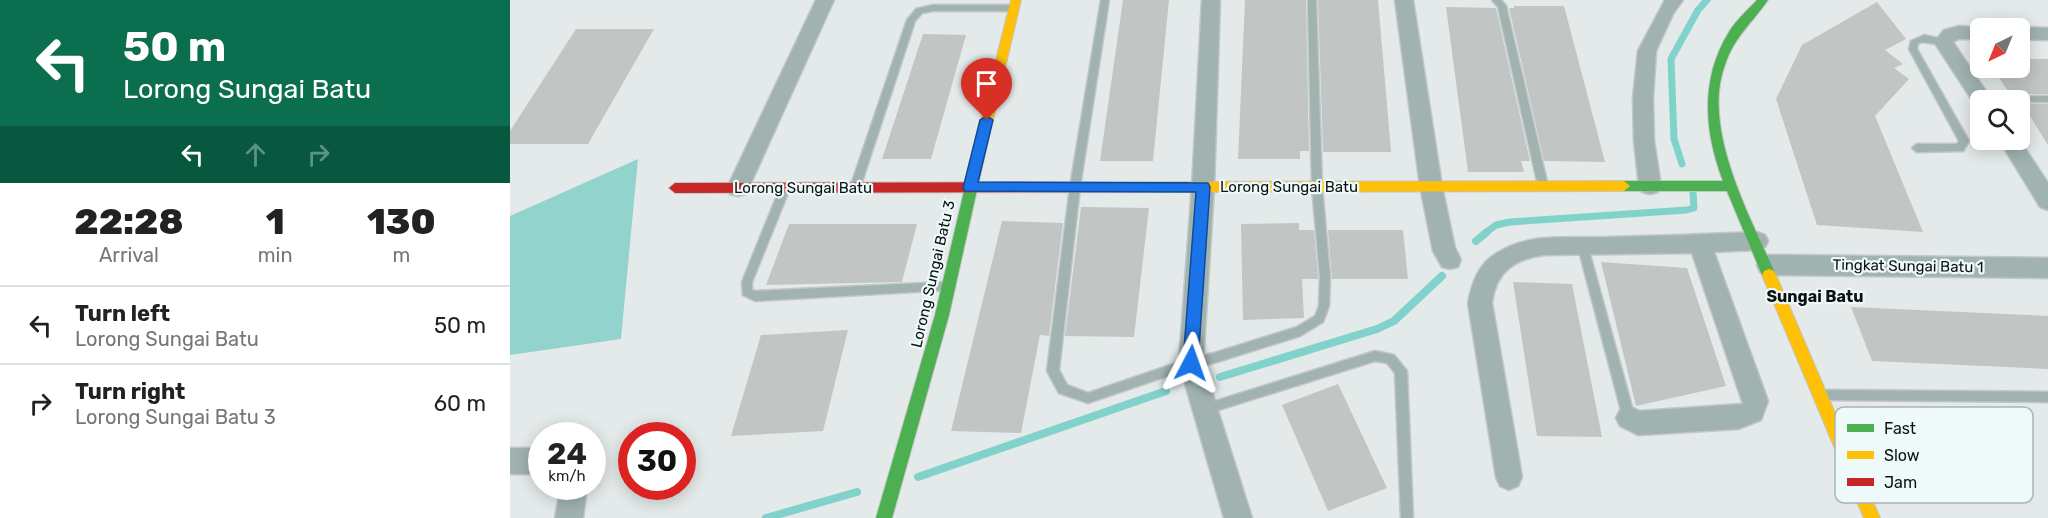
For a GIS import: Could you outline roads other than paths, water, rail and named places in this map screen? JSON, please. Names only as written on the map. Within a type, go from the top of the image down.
[{"type":"street","points":[[738,188],[825,0]]},
{"type":"street","points":[[1211,0],[1203,187],[1191,363],[1238,518]]},
{"type":"street","points":[[1404,0],[1431,186],[1444,251],[1466,271],[1480,303],[1509,477]]},
{"type":"street","points":[[1650,186],[1643,98],[1647,51],[1665,13],[1674,0]]},
{"type":"street","points":[[1763,0],[1732,32],[1721,57],[1713,87],[1712,119],[1732,186],[1768,265],[1835,426]]},
{"type":"street","name":"Lorong Sungai Batu 3","points":[[884,518],[948,287],[1015,4]]},
{"type":"street","points":[[1970,33],[1953,33],[1943,42],[1975,90]]},
{"type":"street","points":[[2030,33],[2048,34]]},
{"type":"street","points":[[2015,150],[2048,201]]},
{"type":"street","points":[[2025,164],[2048,165]]},
{"type":"street","name":"Lorong Sungai Batu","points":[[675,188],[1732,186]]},
{"type":"street","points":[[1466,271],[1497,264],[1516,252],[1543,246],[1583,247],[1757,241]]},
{"type":"street","points":[[1629,418],[1638,423],[1738,417],[1752,412],[1756,401],[1701,244]]},
{"type":"street","name":"Tingkat Sungai Batu 1","points":[[1768,265],[2048,268]]},
{"type":"street","points":[[510,461],[528,461]]},
{"type":"street","points":[[569,518],[572,500]]},
{"type":"street","points":[[1866,503],[1872,518]]},
{"type":"lane","points":[[1105,0],[1075,187],[1053,371],[1063,389],[1088,398],[1191,363],[1300,331],[1319,319],[1324,306],[1325,292],[1317,187],[1312,0]]},
{"type":"lane","points":[[1496,0],[1502,6],[1543,186]]},
{"type":"lane","points":[[855,188],[911,20],[919,11],[1015,4]]},
{"type":"lane","points":[[1917,148],[1960,148],[1964,141],[1913,49],[1917,40],[1931,38],[1943,42]]},
{"type":"lane","points":[[2030,99],[2048,99]]},
{"type":"lane","points":[[785,188],[747,282],[747,292],[755,296],[948,287]]},
{"type":"lane","points":[[1583,247],[1629,418]]},
{"type":"lane","points":[[1206,409],[1375,356],[1390,359],[1401,371],[1407,518]]},
{"type":"lane","points":[[1822,394],[2048,397]]},
{"type":"waterway","points":[[1682,164],[1674,139],[1671,59],[1698,10],[1707,0]]},
{"type":"waterway","points":[[1485,233],[1496,225],[1510,222],[1687,210],[1694,208],[1693,193]]},
{"type":"waterway","points":[[1476,241],[1487,232]]},
{"type":"waterway","points":[[1220,377],[1377,329],[1394,321],[1442,276]]},
{"type":"waterway","points":[[918,477],[1166,391]]},
{"type":"waterway","points":[[766,518],[857,492]]},
{"type":"district","name":"Sungai Batu","points":[[1815,296]]}]
